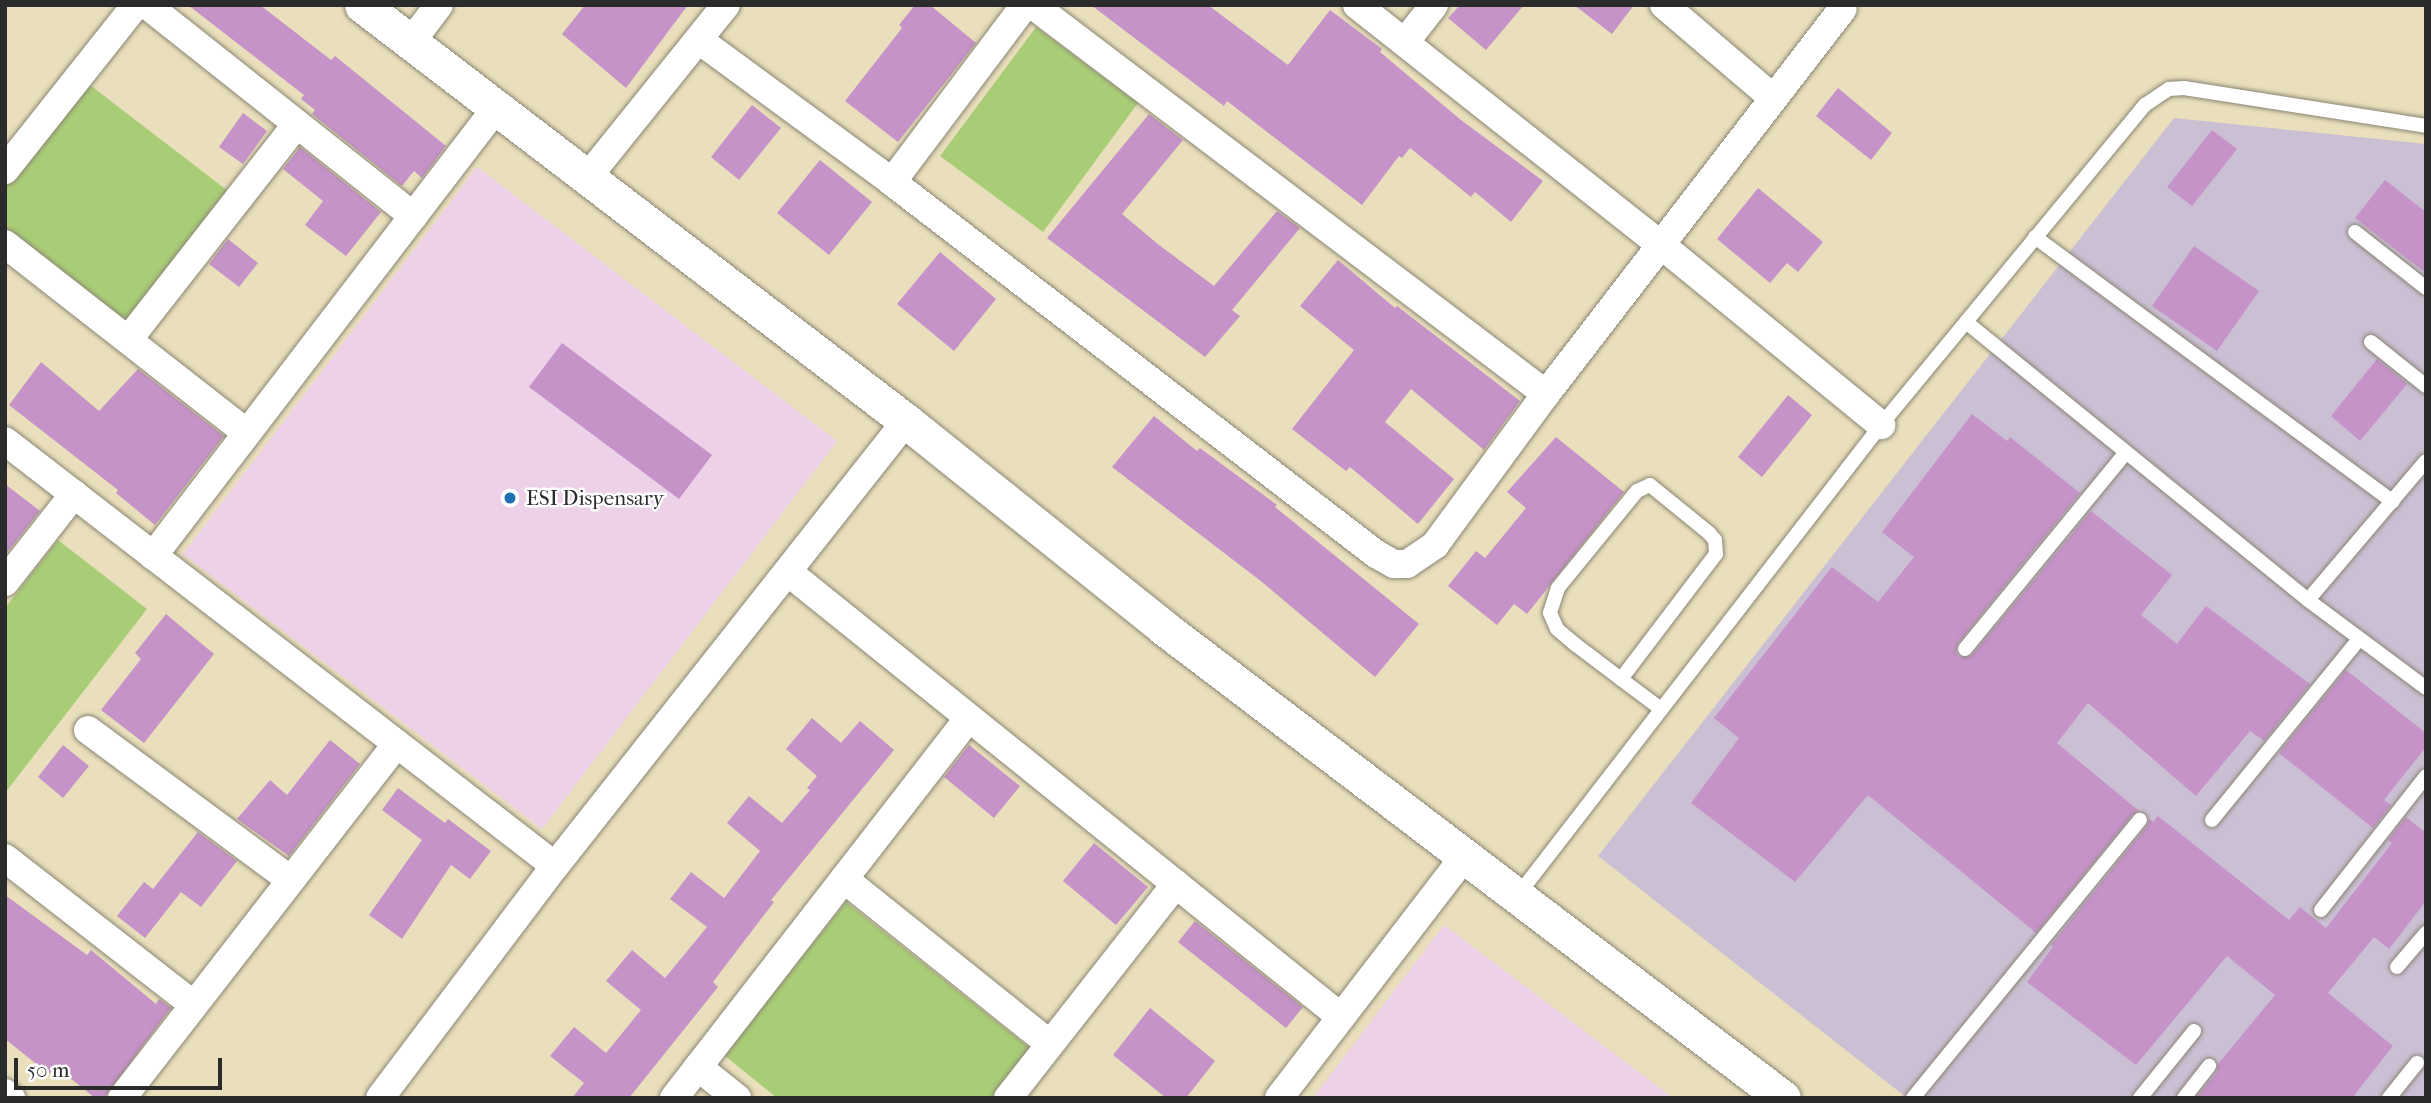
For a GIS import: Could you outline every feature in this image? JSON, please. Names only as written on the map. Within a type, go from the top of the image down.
[{"type":"street","points":[[5,170],[136,5]]},
{"type":"street","points":[[147,5],[413,216]]},
{"type":"street","points":[[362,5],[906,422],[1164,628],[1783,1098]]},
{"type":"street","points":[[411,42],[439,5]]},
{"type":"street","points":[[586,179],[726,5]]},
{"type":"street","points":[[892,182],[1025,5]]},
{"type":"street","points":[[1033,5],[1546,394]]},
{"type":"street","points":[[1357,5],[1660,244],[1881,425]]},
{"type":"street","points":[[1405,41],[1434,5]]},
{"type":"street","points":[[1664,5],[1773,98]]},
{"type":"street","points":[[699,40],[892,182],[1376,554],[1394,564],[1407,564],[1435,545],[1660,244],[1843,9]]},
{"type":"street","points":[[153,556],[496,108]]},
{"type":"street","points":[[128,340],[297,124]]},
{"type":"street","points":[[5,244],[247,433]]},
{"type":"street","points":[[391,1094],[555,866],[906,422]]},
{"type":"street","points":[[5,441],[555,866]]},
{"type":"street","points":[[5,582],[74,494]]},
{"type":"street","points":[[788,572],[1341,1017]]},
{"type":"street","points":[[674,1098],[969,718]]},
{"type":"street","points":[[88,730],[291,880]]},
{"type":"street","points":[[122,1098],[397,744]]},
{"type":"street","points":[[1279,1098],[1464,857]]},
{"type":"street","points":[[5,858],[194,1005]]},
{"type":"street","points":[[844,879],[1050,1044]]},
{"type":"street","points":[[1007,1098],[1176,884]]},
{"type":"street","points":[[698,1067],[737,1098]]},
{"type":"street","points":[[5,1093],[11,1098]]},
{"type":"lane","points":[[1518,895],[1881,425],[2129,121],[2145,105],[2169,89],[2184,88],[2426,126]]},
{"type":"lane","points":[[2355,232],[2426,288]]},
{"type":"lane","points":[[2035,237],[2393,502]]},
{"type":"lane","points":[[1966,322],[2308,600],[2426,688]]},
{"type":"lane","points":[[2371,342],[2426,386]]},
{"type":"lane","points":[[1965,649],[2126,452]]},
{"type":"lane","points":[[2308,600],[2426,461]]},
{"type":"lane","points":[[1621,679],[1716,554],[1715,540],[1709,533],[1650,485],[1637,491],[1558,588],[1550,613],[1557,629],[1621,679],[1661,709]]},
{"type":"lane","points":[[2212,820],[2359,639]]},
{"type":"lane","points":[[2321,910],[2426,776]]},
{"type":"lane","points":[[1921,1095],[2140,820]]},
{"type":"lane","points":[[2397,967],[2426,933]]},
{"type":"lane","points":[[2140,1098],[2194,1031]]},
{"type":"lane","points":[[2389,1098],[2417,1063]]},
{"type":"lane","points":[[2184,1098],[2209,1066]]},
{"type":"shaded area","points":[[2174,118],[2426,144],[2426,1098],[1907,1098],[1598,856]]},
{"type":"shaded area","name":"ESI Dispensary","points":[[477,167],[837,441],[542,829],[183,554]]},
{"type":"shaded area","points":[[1444,925],[1673,1098],[1313,1098]]},
{"type":"green space","points":[[1036,27],[1138,103],[1043,232],[940,156]]},
{"type":"green space","points":[[86,82],[228,191],[126,322],[5,228],[5,187]]},
{"type":"green space","points":[[58,540],[147,609],[5,793],[5,608]]},
{"type":"green space","points":[[846,902],[1032,1050],[994,1098],[777,1098],[724,1055]]},
{"type":"building","points":[[188,5],[260,5],[331,60],[335,56],[446,146],[422,178],[414,171],[402,186],[312,114],[315,110],[301,99],[304,95]]},
{"type":"building","points":[[585,5],[688,5],[626,88],[562,34]]},
{"type":"building","points":[[915,5],[930,5],[976,43],[898,142],[845,101],[902,28],[899,25]]},
{"type":"building","points":[[1091,5],[1208,5],[1288,65],[1330,10],[1382,49],[1380,52],[1461,120],[1543,181],[1511,222],[1475,192],[1471,197],[1410,148],[1402,158],[1399,156],[1362,205],[1227,101],[1224,106]]},
{"type":"building","points":[[1460,5],[1524,5],[1486,50],[1448,18]]},
{"type":"building","points":[[1574,5],[1634,5],[1612,34]]},
{"type":"building","points":[[1838,88],[1892,133],[1871,160],[1816,116]]},
{"type":"building","points":[[752,105],[781,128],[739,180],[711,157]]},
{"type":"building","points":[[243,113],[267,131],[243,164],[219,147]]},
{"type":"building","points":[[1149,114],[1183,140],[1122,214],[1159,245],[1214,286],[1277,211],[1300,228],[1232,310],[1240,316],[1205,357],[1047,238]]},
{"type":"building","points":[[2212,130],[2237,149],[2192,206],[2167,187]]},
{"type":"building","points":[[300,147],[381,212],[346,256],[305,225],[323,201],[283,169]]},
{"type":"building","points":[[820,160],[872,202],[829,255],[777,213]]},
{"type":"building","points":[[2385,180],[2426,212],[2426,273],[2355,218]]},
{"type":"building","points":[[1758,188],[1823,242],[1798,272],[1787,263],[1770,283],[1717,239]]},
{"type":"building","points":[[228,239],[258,263],[239,287],[209,264]]},
{"type":"building","points":[[2194,246],[2259,291],[2217,351],[2152,306]]},
{"type":"building","points":[[940,252],[996,299],[954,351],[897,304]]},
{"type":"building","points":[[1338,260],[1395,308],[1397,306],[1520,401],[1484,450],[1411,389],[1385,422],[1454,479],[1418,524],[1350,467],[1346,471],[1292,429],[1354,350],[1300,306]]},
{"type":"building","points":[[562,343],[712,455],[679,499],[529,387]]},
{"type":"building","points":[[2377,359],[2407,384],[2360,441],[2331,416]]},
{"type":"building","points":[[41,362],[99,411],[138,369],[224,436],[155,525],[116,493],[118,490],[9,405]]},
{"type":"building","points":[[1788,395],[1812,415],[1762,477],[1738,457]]},
{"type":"building","points":[[1972,414],[2007,441],[2010,437],[2080,493],[1958,643],[1956,652],[1959,657],[1972,655],[2091,511],[2172,575],[2141,615],[2177,644],[2206,606],[2310,684],[2264,741],[2250,731],[2196,796],[2088,703],[2057,743],[2139,811],[2133,814],[2036,933],[1868,795],[1795,882],[1691,803],[1739,738],[1714,718],[1832,567],[1878,602],[1914,557],[1882,532]]},
{"type":"building","points":[[1154,416],[1197,451],[1200,448],[1277,505],[1275,507],[1419,624],[1375,677],[1262,582],[1112,467]]},
{"type":"building","points":[[1556,437],[1624,492],[1527,614],[1514,604],[1497,625],[1448,586],[1476,551],[1485,558],[1526,508],[1507,492]]},
{"type":"building","points":[[5,484],[40,511],[5,555]]},
{"type":"building","points":[[166,614],[214,654],[144,743],[101,710],[141,659],[135,653]]},
{"type":"building","points":[[2346,670],[2426,733],[2426,747],[2384,800],[2391,805],[2373,828],[2279,753]]},
{"type":"building","points":[[812,718],[841,743],[860,721],[894,750],[771,900],[774,902],[713,982],[718,987],[629,1098],[572,1098],[584,1083],[550,1056],[574,1027],[606,1053],[641,1010],[606,981],[632,950],[665,978],[707,927],[670,899],[691,872],[724,898],[760,851],[727,823],[749,796],[782,823],[810,790],[807,788],[817,776],[786,749]]},
{"type":"building","points":[[330,740],[360,764],[289,856],[237,819],[270,780],[287,795]]},
{"type":"building","points":[[63,745],[89,766],[63,798],[38,777]]},
{"type":"building","points":[[969,745],[1020,786],[994,818],[944,777]]},
{"type":"building","points":[[398,788],[445,823],[448,819],[491,851],[470,879],[451,865],[402,939],[369,915],[422,840],[382,810]]},
{"type":"building","points":[[2158,816],[2289,920],[2300,907],[2326,928],[2392,843],[2388,840],[2406,817],[2426,833],[2426,901],[2389,949],[2374,937],[2328,993],[2393,1046],[2352,1098],[2196,1098],[2217,1072],[2218,1064],[2275,995],[2227,956],[2136,1065],[2027,982],[2053,947],[2051,945],[2147,826],[2149,819],[2153,822]]},
{"type":"building","points":[[198,832],[237,861],[201,907],[181,892],[145,938],[117,916],[144,882],[153,889]]},
{"type":"building","points":[[1094,843],[1148,887],[1116,925],[1063,881]]},
{"type":"building","points":[[5,895],[87,955],[91,950],[156,1004],[159,999],[171,1008],[104,1098],[95,1098],[55,1066],[49,1074],[5,1039]]},
{"type":"building","points":[[1195,921],[1303,1007],[1286,1028],[1178,942]]},
{"type":"building","points":[[1150,1008],[1215,1061],[1186,1098],[1166,1098],[1113,1055]]},
{"type":"place","name":"ESI Dispensary","points":[[510,498]]}]
